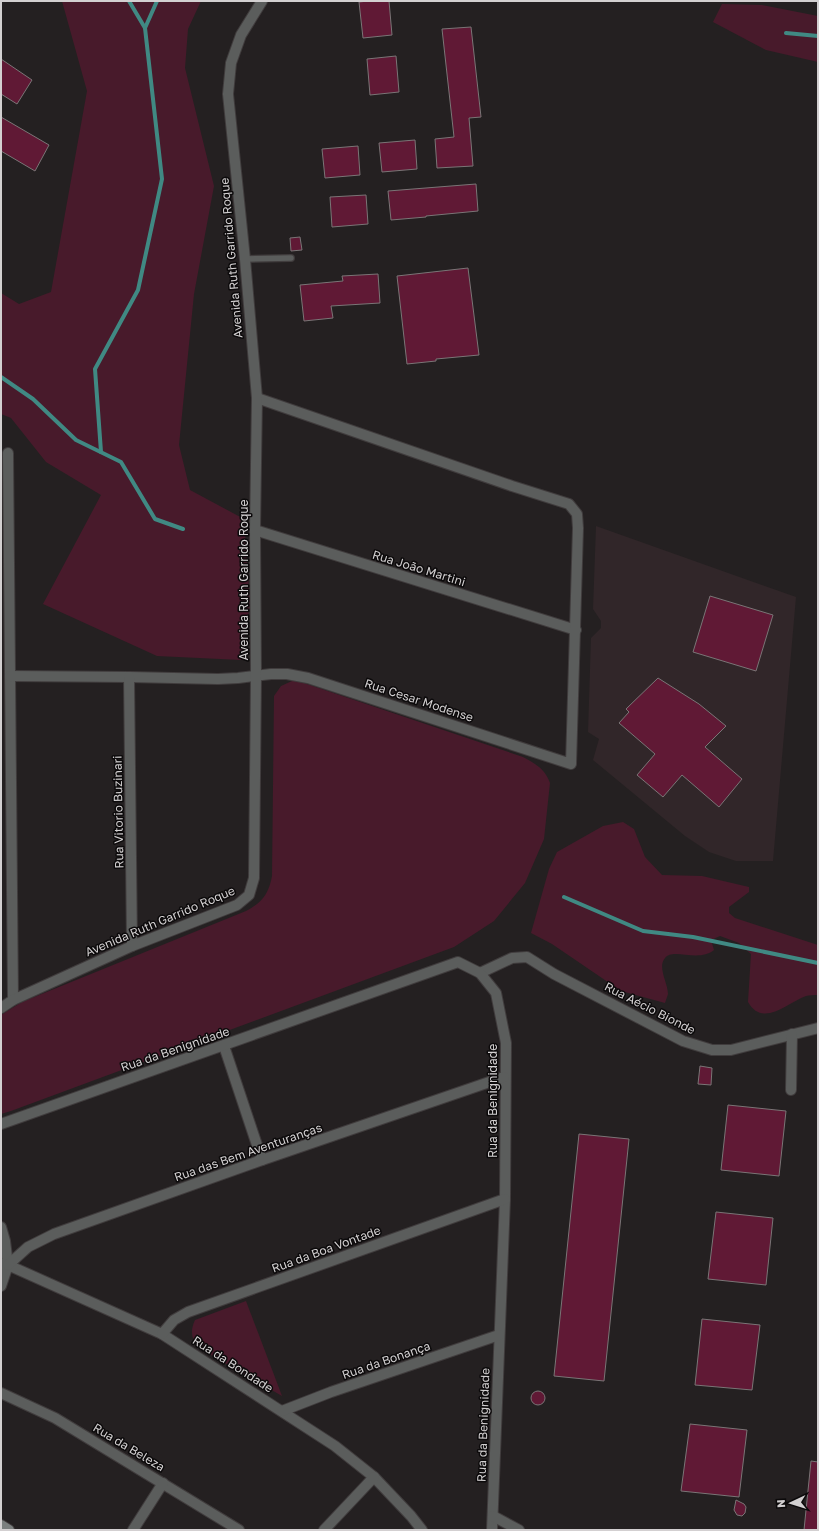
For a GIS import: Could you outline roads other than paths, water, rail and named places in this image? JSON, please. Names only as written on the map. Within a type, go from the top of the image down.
[{"type":"street","name":"Avenida Ruth Garrido Roque","points":[[1,1008],[13,1000],[132,946],[237,905],[249,895],[254,878],[257,398],[246,259],[228,94],[231,63],[241,35],[262,1]]},
{"type":"street","points":[[257,398],[512,486],[569,504],[577,514],[578,528],[576,630]]},
{"type":"street","points":[[8,453],[5,635],[10,676],[13,1000]]},
{"type":"street","name":"Rua João Martini","points":[[255,530],[576,630]]},
{"type":"street","name":"Rua Cesar Modense","points":[[10,676],[218,679],[287,674],[308,678],[571,764],[576,630]]},
{"type":"street","name":"Rua Vitorio Buzinari","points":[[129,677],[132,946]]},
{"type":"street","name":"Rua Aécio Bionde","points":[[480,973],[512,958],[527,957],[554,974],[682,1041],[712,1050],[731,1050],[818,1028]]},
{"type":"street","name":"Rua da Benignidade","points":[[1,1124],[458,962],[480,973],[496,992],[506,1042],[504,1077],[505,1199],[498,1335],[492,1530]]},
{"type":"street","points":[[792,1034],[792,1090]]},
{"type":"street","points":[[224,1046],[262,1160]]},
{"type":"street","name":"Rua das Bem Aventuranças","points":[[4,1265],[28,1247],[54,1234],[262,1160],[504,1077]]},
{"type":"street","name":"Rua da Boa Vontade","points":[[162,1334],[174,1320],[188,1312],[505,1199]]},
{"type":"street","points":[[1,1227],[5,1241],[1,1286]]},
{"type":"street","name":"Rua da Bondade","points":[[4,1265],[162,1334],[335,1446],[374,1477],[411,1516],[422,1530]]},
{"type":"street","name":"Rua da Bonança","points":[[282,1411],[331,1392],[498,1335]]},
{"type":"street","name":"Rua da Beleza","points":[[1,1393],[55,1418],[240,1530]]},
{"type":"street","points":[[324,1530],[374,1477]]},
{"type":"street","points":[[133,1530],[163,1483]]},
{"type":"street","points":[[492,1516],[519,1530]]},
{"type":"street","points":[[1,1525],[9,1530]]},
{"type":"lane","points":[[246,259],[290,258]]},
{"type":"waterway","points":[[129,1],[145,28]]},
{"type":"waterway","points":[[101,452],[95,369],[138,290],[162,179],[145,28],[157,1]]},
{"type":"waterway","points":[[786,33],[818,36]]},
{"type":"waterway","points":[[1,377],[33,399],[76,440],[121,462],[155,519],[183,529]]},
{"type":"waterway","points":[[564,897],[643,931],[693,937],[818,963]]}]
